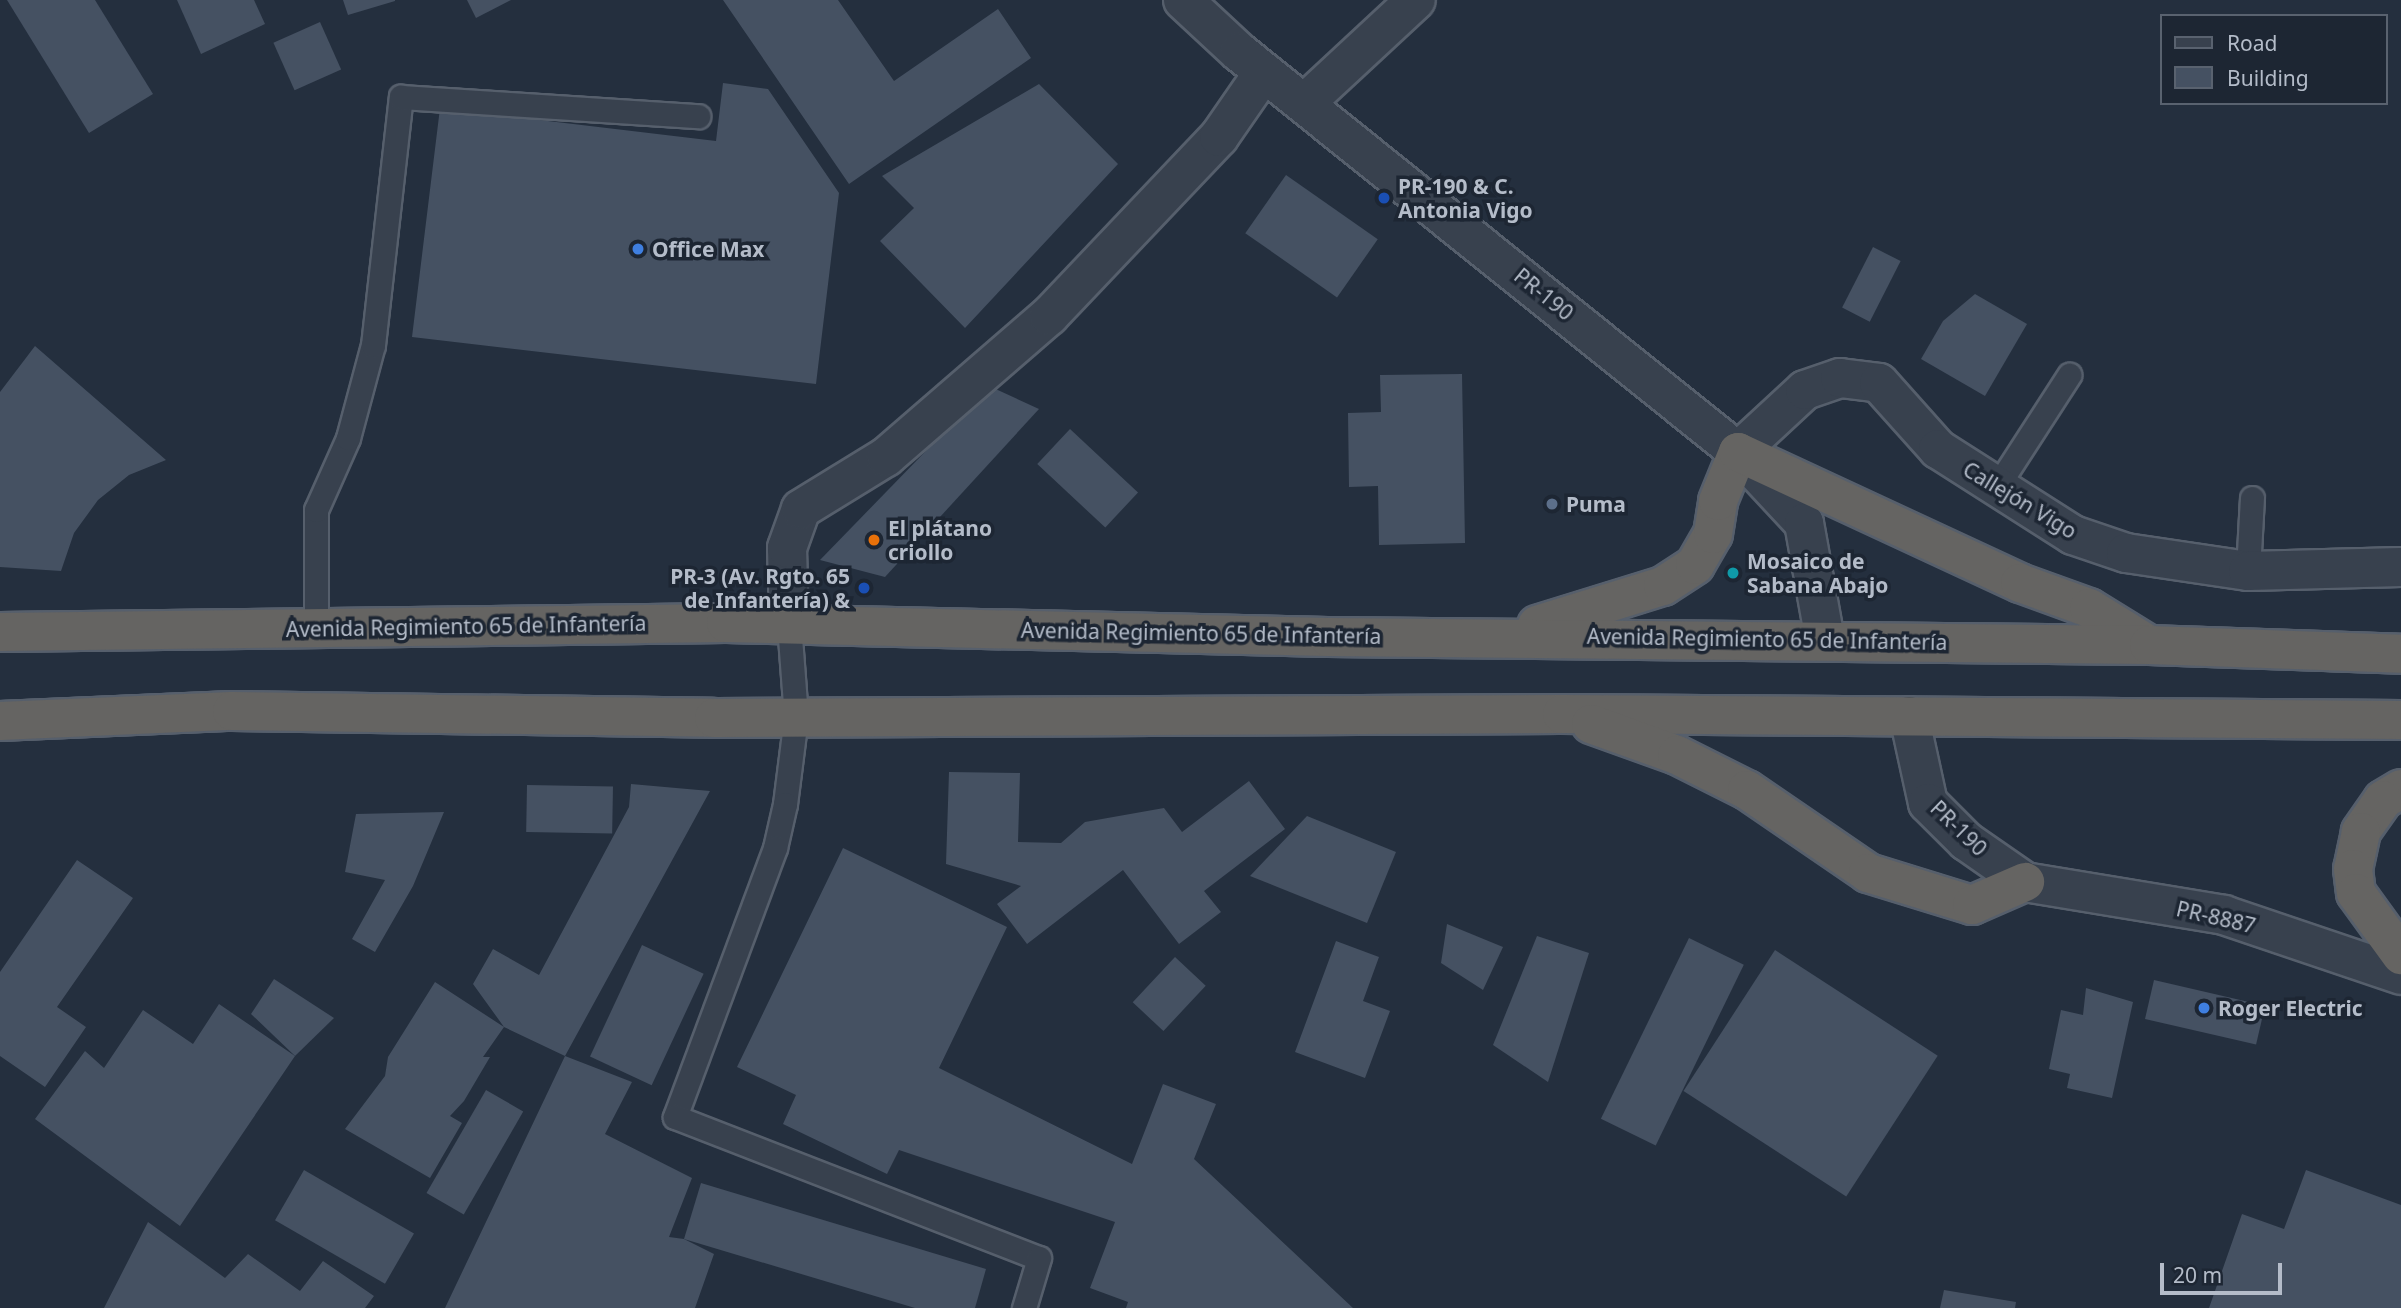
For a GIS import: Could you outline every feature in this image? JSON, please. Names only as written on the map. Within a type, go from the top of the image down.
[{"type":"highway","points":[[1505,635],[1663,586],[1695,565],[1713,534],[1718,501],[1738,452],[2020,583],[2089,608],[2149,645]]},
{"type":"highway","name":"Avenida Regimiento 65 de Infantería","points":[[0,632],[789,624],[1328,637],[1505,635],[2149,645],[2401,654]]},
{"type":"highway","points":[[0,721],[232,711],[796,718],[1562,714],[2401,720]]},
{"type":"highway","points":[[1562,714],[1677,755],[1746,790],[1868,873],[1972,905],[2025,882]]},
{"type":"highway","points":[[2401,789],[2383,800],[2361,832],[2353,869],[2356,893],[2401,955]]},
{"type":"street","name":"PR-190","points":[[1183,0],[1264,72],[1738,452],[1804,523],[1825,640]]},
{"type":"street","points":[[1305,103],[1416,0]]},
{"type":"street","points":[[789,624],[787,548],[801,509],[886,457],[1049,316],[1219,137],[1264,72]]},
{"type":"street","name":"Callejón Vigo","points":[[1738,452],[1805,390],[1840,378],[1879,383],[1938,449],[2073,535],[2126,553],[2248,571],[2401,567]]},
{"type":"street","name":"PR-190","points":[[1909,716],[1928,803],[1966,841],[2025,882]]},
{"type":"street","name":"PR-8887","points":[[2025,882],[2224,915],[2401,975]]},
{"type":"lane","points":[[316,628],[316,510],[348,438],[373,345],[401,97],[698,116]]},
{"type":"lane","points":[[1996,488],[2069,375]]},
{"type":"lane","points":[[2248,571],[2252,498]]},
{"type":"lane","points":[[789,624],[796,718],[775,848],[675,1117],[1039,1258],[1024,1308]]},
{"type":"building","points":[[7,0],[95,0],[153,94],[89,133]]},
{"type":"building","points":[[177,0],[254,0],[265,24],[201,54]]},
{"type":"building","points":[[343,0],[395,0],[395,1],[348,15]]},
{"type":"building","points":[[467,0],[511,0],[476,18]]},
{"type":"building","points":[[723,0],[838,0],[894,81],[998,9],[1031,58],[849,184]]},
{"type":"building","points":[[320,22],[341,70],[295,90],[273,43]]},
{"type":"building","points":[[723,83],[768,89],[839,193],[816,384],[412,337],[440,108],[716,141]]},
{"type":"building","points":[[1039,84],[1118,164],[965,328],[880,241],[914,208],[882,176]]},
{"type":"building","points":[[1286,175],[1378,239],[1337,297],[1245,233]]},
{"type":"building","points":[[1873,247],[1901,261],[1870,322],[1842,308]]},
{"type":"building","points":[[1975,294],[2027,324],[1985,396],[1921,359],[1943,321]]},
{"type":"building","points":[[35,346],[166,460],[129,475],[98,500],[74,533],[61,571],[0,567],[0,392]]},
{"type":"building","points":[[1462,374],[1465,543],[1379,545],[1378,486],[1349,487],[1348,413],[1381,412],[1380,375]]},
{"type":"building","points":[[989,386],[1039,409],[885,577],[820,560]]},
{"type":"building","points":[[1070,429],[1138,492],[1105,528],[1037,464]]},
{"type":"building","points":[[949,772],[1020,773],[1018,842],[1061,843],[1085,822],[1164,808],[1182,832],[1249,781],[1285,829],[1204,891],[1221,912],[1179,944],[1123,870],[1027,944],[997,904],[1021,886],[946,864]]},
{"type":"building","points":[[631,784],[710,791],[565,1056],[504,1027],[473,984],[493,949],[539,975],[629,807]]},
{"type":"building","points":[[527,785],[613,787],[612,833],[526,832]]},
{"type":"building","points":[[444,812],[413,886],[375,952],[352,939],[385,880],[345,872],[356,814]]},
{"type":"building","points":[[1307,816],[1396,852],[1367,923],[1250,876]]},
{"type":"building","points":[[843,848],[1007,927],[939,1068],[1132,1164],[1163,1084],[1216,1104],[1194,1159],[1353,1308],[1126,1308],[1128,1302],[1090,1288],[1115,1222],[899,1150],[887,1174],[783,1124],[796,1095],[737,1067]]},
{"type":"building","points":[[77,860],[133,898],[57,1007],[86,1027],[45,1087],[0,1056],[0,972]]},
{"type":"building","points":[[1447,924],[1503,947],[1483,990],[1441,963]]},
{"type":"building","points":[[1537,936],[1589,953],[1548,1082],[1493,1045]]},
{"type":"building","points":[[1689,938],[1744,965],[1656,1145],[1601,1119]]},
{"type":"building","points":[[1336,941],[1379,957],[1363,1001],[1390,1011],[1365,1078],[1295,1052]]},
{"type":"building","points":[[642,945],[704,974],[652,1085],[590,1056]]},
{"type":"building","points":[[1775,950],[1938,1056],[1846,1197],[1684,1091]]},
{"type":"building","points":[[1175,957],[1206,986],[1163,1031],[1133,1002]]},
{"type":"building","points":[[274,979],[334,1018],[295,1056],[251,1014]]},
{"type":"building","points":[[2154,980],[2265,1006],[2256,1045],[2145,1019]]},
{"type":"building","points":[[435,982],[504,1027],[483,1057],[490,1057],[464,1101],[450,1116],[462,1123],[430,1178],[345,1129],[385,1076],[388,1057]]},
{"type":"building","points":[[2086,988],[2133,1002],[2112,1098],[2067,1088],[2070,1074],[2049,1069],[2061,1010],[2083,1015]]},
{"type":"building","points":[[219,1004],[295,1056],[180,1226],[35,1119],[85,1051],[104,1068],[143,1010],[193,1044]]},
{"type":"building","points":[[565,1056],[632,1082],[605,1134],[692,1178],[669,1237],[684,1239],[714,1254],[695,1308],[445,1308]]},
{"type":"building","points":[[486,1090],[523,1112],[464,1215],[426,1193]]},
{"type":"building","points":[[304,1170],[414,1234],[385,1284],[275,1220]]},
{"type":"building","points":[[2306,1170],[2401,1205],[2401,1308],[2209,1308],[2242,1214],[2284,1229]]},
{"type":"building","points":[[701,1183],[986,1269],[975,1308],[915,1308],[684,1239]]},
{"type":"building","points":[[148,1222],[225,1278],[248,1254],[300,1291],[323,1261],[374,1296],[365,1308],[104,1308]]},
{"type":"building","points":[[1944,1290],[2016,1302],[2015,1308],[1940,1308]]},
{"type":"place","name":"PR-190 & C. Antonia Vigo","points":[[1384,198]]},
{"type":"place","name":"Office Max","points":[[638,249]]},
{"type":"place","name":"Puma","points":[[1552,504]]},
{"type":"place","name":"El plátano criollo","points":[[874,540]]},
{"type":"place","name":"Mosaico de Sabana Abajo","points":[[1733,573]]},
{"type":"place","name":"PR-3 (Av. Rgto. 65 de Infantería) &","points":[[864,588]]},
{"type":"place","name":"Roger Electric","points":[[2204,1008]]}]
